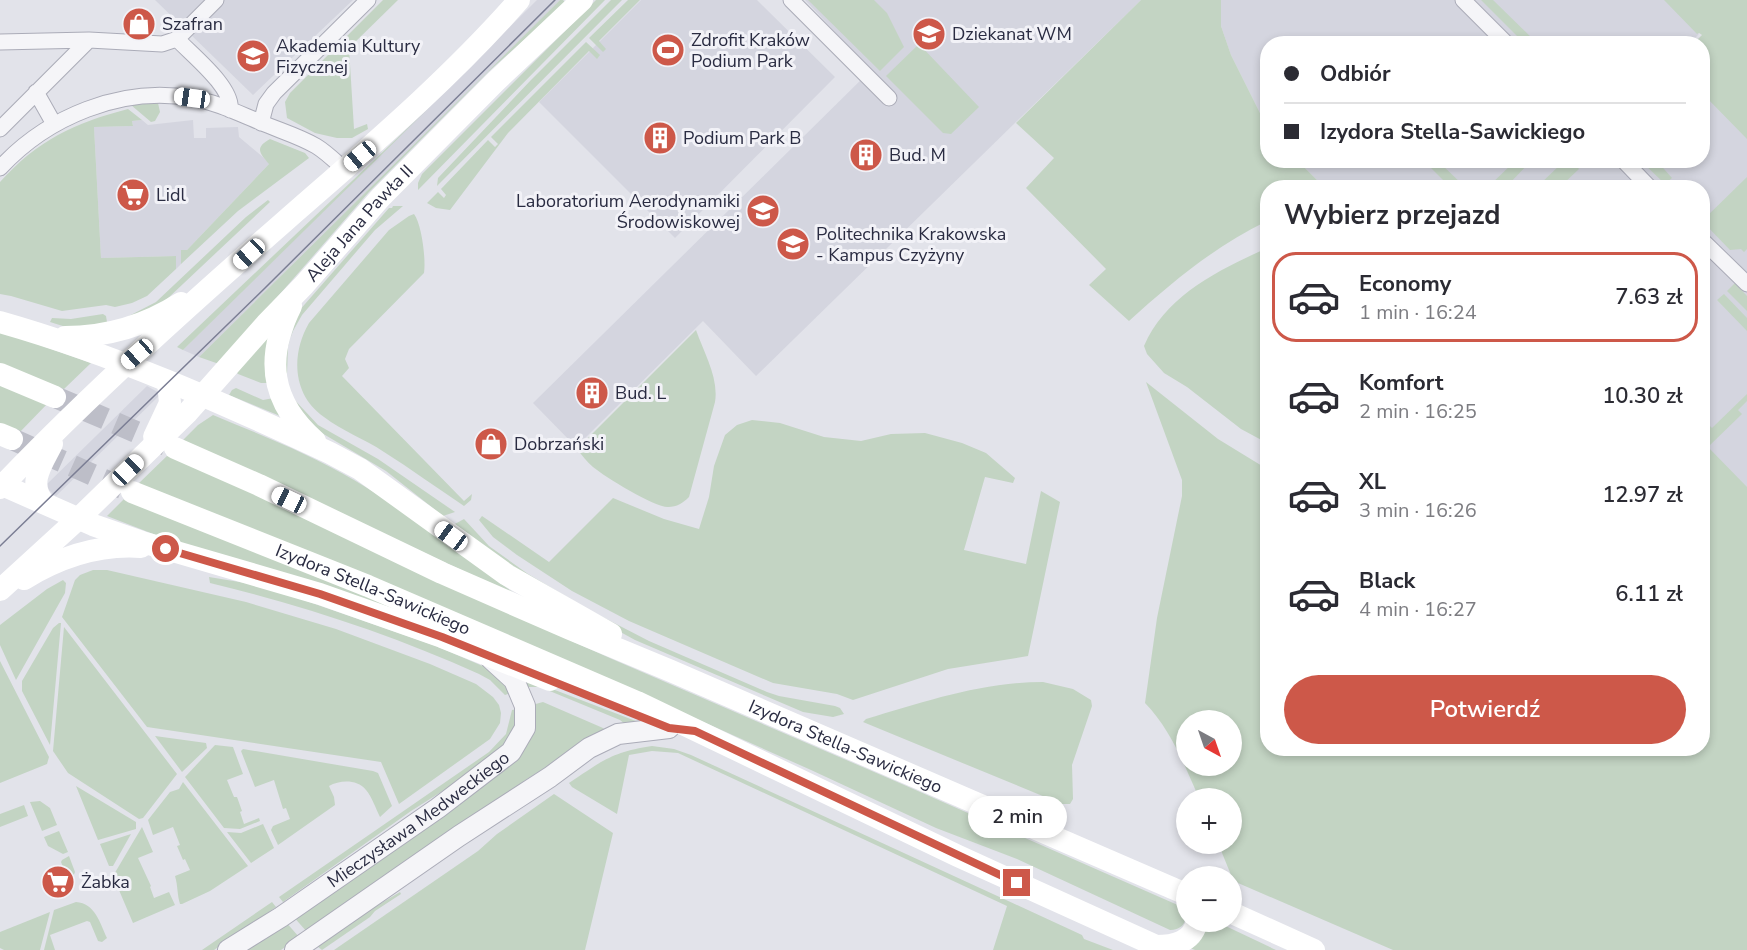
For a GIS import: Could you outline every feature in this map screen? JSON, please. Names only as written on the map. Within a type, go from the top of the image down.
[{"type":"main road","points":[[519,0],[486,38],[411,112],[124,365],[1,485],[78,519],[320,594],[442,637],[669,728],[695,731]]},
{"type":"main road","name":"Aleja Jana Pawła II","points":[[0,591],[78,519],[202,397],[396,182],[495,82],[582,0]]},
{"type":"main road","points":[[52,337],[85,337],[134,327],[177,305],[233,269]]},
{"type":"main road","points":[[304,285],[285,319],[277,342],[274,360],[276,378],[284,403],[295,420],[309,436],[330,453]]},
{"type":"main road","points":[[0,322],[52,337],[168,382],[330,453],[360,469],[507,576],[595,624],[671,671]]},
{"type":"main road","points":[[0,374],[55,397]]},
{"type":"main road","name":"Aleja Jana Pawła II","points":[[145,454],[169,407],[171,398],[168,382]]},
{"type":"main road","points":[[44,503],[36,490],[36,478],[59,430]]},
{"type":"main road","name":"Izydora Stella-Sawickiego","points":[[175,448],[570,630],[671,671],[1176,890]]},
{"type":"main road","name":"Izydora Stella-Sawickiego","points":[[132,492],[441,617],[637,702],[958,856],[1160,948]]},
{"type":"main road","points":[[0,591],[80,553],[122,547],[172,550]]},
{"type":"main road","points":[[1242,918],[1314,950]]},
{"type":"main road","points":[[1160,948],[1185,940],[1193,932]]},
{"type":"street","points":[[0,42],[89,40],[162,44],[177,39],[216,0]]},
{"type":"street","points":[[261,123],[266,104],[274,93],[368,0]]},
{"type":"street","points":[[790,0],[889,98]]},
{"type":"street","points":[[1463,0],[1498,36]]},
{"type":"street","points":[[177,39],[222,86],[230,100],[230,110]]},
{"type":"street","points":[[0,129],[89,40]]},
{"type":"street","points":[[36,92],[54,124]]},
{"type":"street","points":[[0,168],[15,151],[54,124],[88,109],[145,96],[175,96],[212,103],[316,146],[344,169]]},
{"type":"street","points":[[1631,168],[1642,180]]},
{"type":"street","points":[[1710,248],[1747,285]]},
{"type":"street","name":"Mieczysława Medweckiego","points":[[228,950],[282,917],[438,808],[511,752],[525,728],[525,706],[514,680],[486,655]]},
{"type":"street","name":"Mieczysława Medweckiego","points":[[295,950],[459,836],[550,777],[589,748],[618,734],[669,728]]},
{"type":"shaded area","name":"Akademia Kultury Fizycznej","points":[[155,0],[353,0],[253,95]]},
{"type":"shaded area","points":[[537,0],[560,0],[199,357],[183,350]]},
{"type":"shaded area","points":[[641,0],[757,0],[835,77],[675,238],[539,102]]},
{"type":"shaded area","name":"Politechnika Krakowska - Kampus Czyżyny","points":[[805,0],[1141,0],[756,376],[703,321],[576,447],[533,403],[871,70]]},
{"type":"shaded area","points":[[1221,0],[1665,0],[1699,34],[1697,36],[1260,36],[1260,113],[1231,55],[1221,26]]},
{"type":"shaded area","points":[[1710,43],[1747,80],[1747,497],[1710,459],[1710,180],[1317,180],[1305,168],[1710,168]]},
{"type":"shaded area","points":[[142,120],[148,125],[193,120],[194,138],[206,138],[206,128],[238,127],[239,137],[270,163],[187,250],[181,250],[181,264],[176,269],[175,256],[101,258],[94,127],[133,126],[132,121]]},
{"type":"shaded area","points":[[147,386],[161,394],[56,496],[53,494],[45,486]]},
{"type":"green space","points":[[383,0],[398,0],[349,48],[354,129],[367,124],[368,129],[352,138],[337,138],[315,133],[287,118],[285,102],[290,93]]},
{"type":"green space","points":[[560,0],[566,3],[488,72],[369,192],[219,364],[199,357]]},
{"type":"green space","points":[[596,0],[605,0],[418,190],[422,174]]},
{"type":"green space","points":[[611,0],[622,0],[437,186],[438,178]]},
{"type":"green space","points":[[628,0],[640,0],[599,41],[606,49],[603,52],[589,38]]},
{"type":"green space","points":[[808,0],[874,0],[887,13],[904,47],[880,71]]},
{"type":"green space","points":[[1141,0],[1221,0],[1221,26],[1231,55],[1260,113],[1260,168],[1305,168],[1317,180],[1260,180],[1260,225],[1194,266],[1129,321],[1089,285],[1106,269],[1026,188],[1054,158],[1016,123]]},
{"type":"green space","points":[[1481,0],[1493,0],[1530,36],[1517,36]]},
{"type":"green space","points":[[1664,0],[1747,0],[1747,139],[1710,101],[1710,36],[1697,34]]},
{"type":"green space","points":[[586,42],[600,55],[597,59],[589,51],[508,133],[450,210],[436,208],[427,203],[438,192],[444,198],[446,195],[441,189],[488,140],[495,147],[498,144],[491,137]]},
{"type":"green space","points":[[919,44],[979,107],[951,134],[943,133],[886,76]]},
{"type":"green space","points":[[158,103],[160,112],[155,121],[151,122],[131,105]]},
{"type":"green space","points":[[430,107],[183,350],[177,347]]},
{"type":"green space","points":[[128,109],[142,120],[132,121],[133,126],[94,127],[101,258],[176,256],[176,269],[147,296],[115,307],[106,305],[62,311],[0,294],[0,182],[28,155],[58,135],[91,120]]},
{"type":"green space","points":[[270,139],[305,153],[309,158],[238,211],[181,264],[181,250],[187,250],[269,164],[260,148]]},
{"type":"green space","points":[[1431,168],[1445,168],[1458,180],[1443,180]]},
{"type":"green space","points":[[1508,168],[1524,168],[1513,180],[1495,180]]},
{"type":"green space","points":[[1557,168],[1579,169],[1567,180],[1544,180]]},
{"type":"green space","points":[[1648,168],[1663,168],[1672,178],[1661,180]]},
{"type":"green space","points":[[1747,177],[1747,249],[1744,252],[1741,249],[1730,250],[1710,229],[1710,213]]},
{"type":"green space","points":[[268,200],[270,202],[166,300],[157,307],[127,317],[156,302],[246,217]]},
{"type":"green space","points":[[403,206],[375,230],[302,315],[290,339],[298,312],[389,208]]},
{"type":"green space","points":[[414,214],[423,243],[424,273],[349,349],[345,359],[349,368],[342,376],[464,501],[472,494],[471,500],[464,506],[377,447],[338,427],[324,417],[313,408],[300,386],[297,361],[303,335],[309,323],[389,230]]},
{"type":"green space","points":[[1260,251],[1260,439],[1241,429],[1187,387],[1164,373],[1147,354],[1144,346],[1166,312],[1180,298],[1231,265]]},
{"type":"green space","points":[[1735,283],[1747,296],[1747,311],[1727,291]]},
{"type":"green space","points":[[1724,294],[1747,318],[1747,331],[1717,300]]},
{"type":"green space","points":[[103,314],[106,316],[108,328],[66,327],[50,322],[52,318],[71,319]]},
{"type":"green space","points":[[696,330],[713,375],[715,402],[689,497],[674,506],[661,506],[608,477],[591,465],[577,449]]},
{"type":"green space","points":[[0,331],[91,363],[64,389],[0,364]]},
{"type":"green space","points":[[272,331],[270,383],[261,383],[238,374],[236,372]]},
{"type":"green space","points":[[288,347],[287,374],[282,367]]},
{"type":"green space","points":[[1146,382],[1218,439],[1260,465],[1260,756],[1710,756],[1710,449],[1747,487],[1747,950],[1393,950],[1242,885],[1242,866],[1227,866],[1222,854],[1242,854],[1242,788],[1195,788],[1189,776],[1242,776],[1242,710],[1176,710],[1176,748],[1162,724],[1145,703],[1157,618],[1182,496],[1182,480]]},
{"type":"green space","points":[[0,384],[49,402],[19,433],[0,423]]},
{"type":"green space","points":[[236,388],[263,400],[274,398],[285,418],[229,395]]},
{"type":"green space","points":[[1747,394],[1747,401],[1738,410],[1742,414],[1710,445],[1710,426],[1712,428]]},
{"type":"green space","points":[[291,396],[318,425],[378,459],[455,512],[443,516],[386,471],[315,429]]},
{"type":"green space","points":[[213,415],[303,453],[376,493],[519,597],[183,440],[198,425]]},
{"type":"green space","points":[[752,420],[780,423],[824,437],[861,441],[891,434],[925,433],[962,443],[986,453],[1015,478],[1013,483],[985,477],[964,550],[1026,564],[1041,491],[1060,502],[1028,656],[948,669],[853,700],[837,694],[773,683],[629,621],[572,591],[493,537],[479,520],[482,516],[549,562],[613,498],[664,519],[699,529],[709,497],[714,466],[725,435],[737,425]]},
{"type":"green space","points":[[168,455],[276,503],[414,571],[1176,904],[1176,929],[1170,930],[1017,859],[936,828],[598,675],[138,484]]},
{"type":"green space","points":[[125,498],[464,637],[161,537],[107,516]]},
{"type":"green space","points":[[464,519],[489,546],[528,574],[589,610],[649,641],[767,692],[835,706],[840,708],[844,714],[833,717],[803,712],[635,640],[535,585],[453,525]]},
{"type":"green space","points":[[93,570],[107,570],[246,602],[336,629],[430,664],[476,684],[493,697],[499,705],[500,723],[490,739],[399,804],[381,762],[147,727],[62,617],[75,580],[80,575]]},
{"type":"green space","points":[[209,577],[263,586],[436,646],[485,667],[513,692],[505,695],[490,680],[479,674],[413,646],[312,611],[210,583]]},
{"type":"green space","points":[[63,580],[66,583],[65,593],[16,680],[0,645],[0,625],[47,589]]},
{"type":"green space","points":[[61,623],[50,745],[22,691],[22,681],[53,628]]},
{"type":"green space","points":[[64,627],[177,774],[143,818],[139,819],[68,773],[53,751]]},
{"type":"green space","points":[[0,661],[49,757],[47,764],[0,783]]},
{"type":"green space","points":[[521,677],[641,723],[626,725],[620,720],[540,687],[527,687]]},
{"type":"green space","points":[[1043,682],[1073,689],[1091,700],[1092,706],[1072,765],[1073,799],[1070,804],[1062,804],[863,722],[866,719],[909,706],[975,689]]},
{"type":"green space","points":[[543,702],[603,728],[607,732],[581,745],[527,779],[307,932],[292,915],[507,767],[532,705]]},
{"type":"green space","points":[[518,709],[514,734],[487,763],[411,811],[283,902],[279,897],[489,752],[506,734],[512,710]]},
{"type":"green space","points":[[155,736],[206,743],[207,748],[182,772]]},
{"type":"green space","points":[[215,745],[233,747],[243,774],[227,780],[234,797],[237,797],[244,824],[259,818],[260,821],[240,829],[224,828],[185,777]]},
{"type":"green space","points":[[652,746],[674,749],[691,755],[1082,935],[1084,939],[1113,950],[993,950],[1007,906],[678,753],[652,751],[629,755],[617,814],[569,783],[608,758]]},
{"type":"green space","points":[[243,749],[373,771],[378,773],[392,806],[380,817],[370,796],[362,786],[353,782],[333,784],[329,786],[335,805],[278,845],[271,830],[273,826],[290,819],[286,808],[283,809],[274,780],[255,787],[241,751]]},
{"type":"green space","points":[[183,782],[248,866],[210,891],[180,904],[175,876],[190,870],[177,846],[180,845],[173,827],[153,835],[148,820],[170,792],[179,789]]},
{"type":"green space","points":[[76,786],[136,822],[136,829],[98,840]]},
{"type":"green space","points":[[554,794],[613,833],[585,950],[334,950],[478,851],[497,834]]},
{"type":"green space","points":[[40,801],[50,808],[57,825],[42,831],[30,802]]},
{"type":"green space","points":[[24,805],[28,816],[0,827],[0,814]]},
{"type":"green space","points":[[263,824],[274,848],[251,863],[227,832],[241,833]]},
{"type":"green space","points":[[142,827],[153,852],[138,858],[154,898],[169,892],[175,905],[133,923],[113,876]]},
{"type":"green space","points":[[59,831],[68,852],[63,854],[48,846],[44,837]]},
{"type":"green space","points":[[131,834],[113,866],[109,866],[100,844]]},
{"type":"green space","points":[[69,856],[75,872],[70,884],[61,862]]},
{"type":"green space","points":[[400,892],[401,894],[322,950],[317,946],[373,908]]},
{"type":"green space","points":[[76,902],[92,910],[107,938],[102,942],[98,941],[90,922],[87,921],[50,935],[55,950],[44,950],[54,910]]},
{"type":"green space","points":[[272,902],[276,907],[214,950],[202,950]]},
{"type":"green space","points":[[50,912],[40,950],[0,948],[0,932]]},
{"type":"green space","points":[[285,921],[299,937],[281,950],[242,950]]},
{"type":"green space","points":[[1198,932],[1238,932],[1276,950],[1195,950],[1187,947]]},
{"type":"tunnel","points":[[55,397],[171,447]]},
{"type":"tunnel","points":[[12,439],[129,491]]},
{"type":"tram line","points":[[0,546],[265,288],[555,0]]},
{"type":"place","name":"Szafran","points":[[139,24]]},
{"type":"place","name":"Dziekanat WM","points":[[929,34]]},
{"type":"place","name":"Zdrofit Kraków Podium Park","points":[[668,50]]},
{"type":"place","name":"Akademia Kultury Fizycznej","points":[[253,56]]},
{"type":"place","name":"Podium Park B","points":[[660,138]]},
{"type":"place","name":"Bud. M","points":[[866,155]]},
{"type":"place","name":"Lidl","points":[[133,195]]},
{"type":"place","name":"Laboratorium Aerodynamiki Środowiskowej","points":[[763,211]]},
{"type":"place","name":"Politechnika Krakowska - Kampus Czyżyny","points":[[793,244]]},
{"type":"place","name":"Bud. L","points":[[592,393]]},
{"type":"place","name":"Dobrzański","points":[[491,444]]},
{"type":"place","name":"Żabka","points":[[58,882]]},
{"type":"route","points":[[166,549],[320,594],[442,637],[669,728],[695,731],[1017,883]]}]
